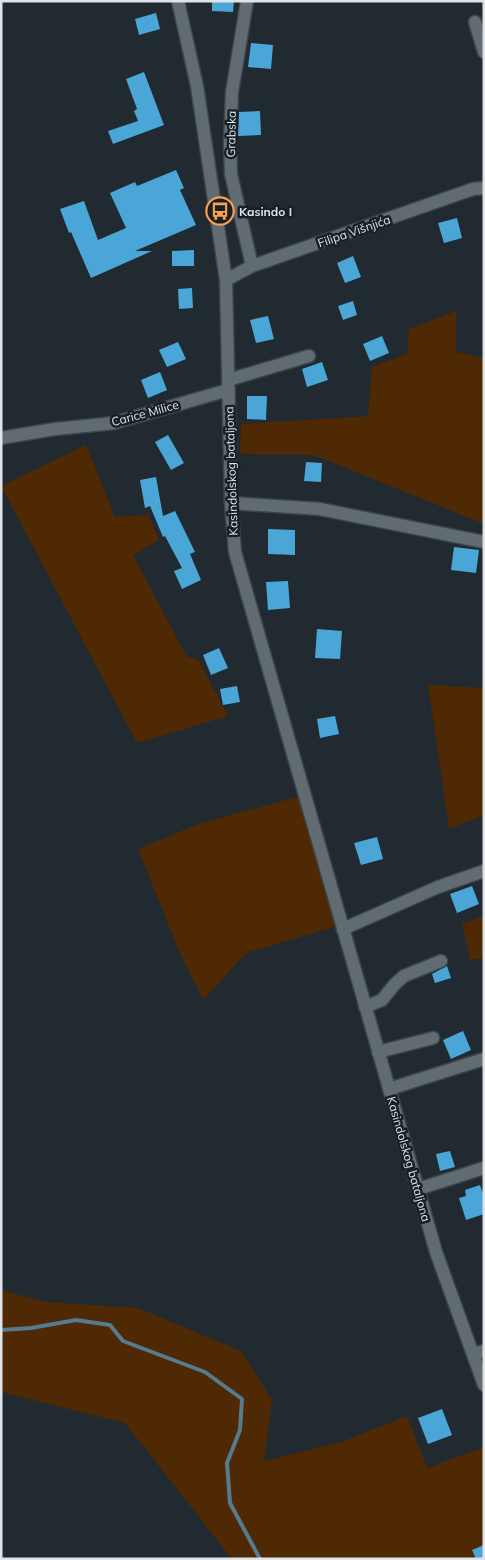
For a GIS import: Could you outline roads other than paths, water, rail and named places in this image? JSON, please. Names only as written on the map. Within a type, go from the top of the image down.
[{"type":"street","name":"Kasindolskog bataljona","points":[[178,1],[197,86],[226,280],[230,503],[235,552],[436,1252],[478,1352],[484,1385]]},
{"type":"street","name":"Grabska","points":[[247,1],[232,92],[230,142],[231,174],[252,266]]},
{"type":"street","points":[[476,22],[484,52]]},
{"type":"street","name":"Filipa Višnjića","points":[[226,280],[252,266],[464,192],[484,188]]},
{"type":"street","name":"Carice Milice","points":[[1,438],[55,429],[114,423],[309,356]]},
{"type":"street","points":[[230,503],[320,509],[484,542]]},
{"type":"street","points":[[343,930],[438,887],[484,872]]},
{"type":"street","points":[[365,1007],[382,1000],[404,976],[441,961]]},
{"type":"street","points":[[378,1052],[433,1038]]},
{"type":"street","points":[[389,1089],[484,1059]]},
{"type":"street","points":[[418,1189],[484,1168]]},
{"type":"waterway","points":[[1,1330],[31,1328],[76,1320],[110,1325],[123,1341],[205,1372],[242,1399],[240,1430],[227,1463],[230,1503],[260,1559]]},
{"type":"place","name":"Kasindo I","points":[[220,211]]}]
